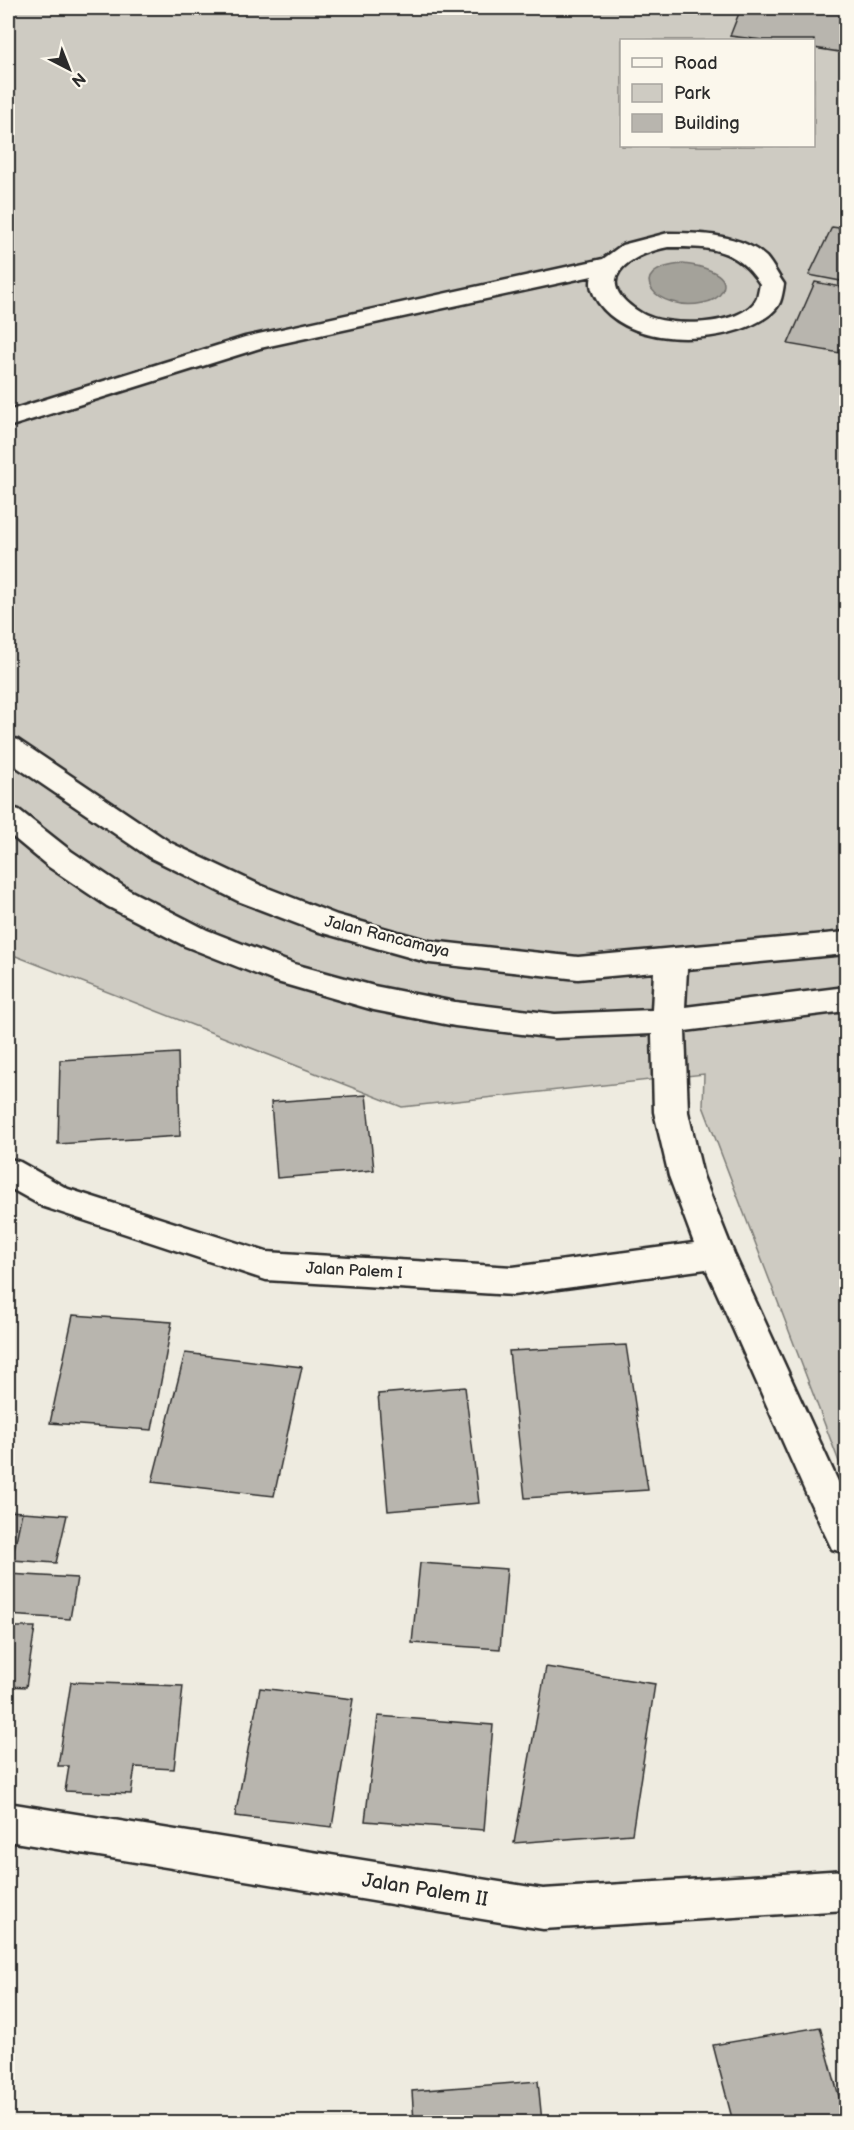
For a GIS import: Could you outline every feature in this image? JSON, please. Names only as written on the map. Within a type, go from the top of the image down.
[{"type":"street","points":[[8,419],[254,342],[609,265],[624,253],[644,244],[677,240],[720,244],[742,253],[759,264],[769,278],[771,292],[764,308],[747,320],[723,329],[694,332],[665,330],[639,322],[618,310],[606,296],[603,280],[609,265]]},
{"type":"street","name":"Jalan Rancamaya","points":[[8,747],[160,850],[249,893],[327,923],[430,952],[505,962],[578,968],[846,943]]},
{"type":"street","points":[[8,817],[60,860],[118,898],[196,938],[285,973],[374,998],[455,1014],[555,1026],[668,1021],[846,999]]},
{"type":"street","points":[[671,960],[668,1021],[671,1112],[686,1176],[716,1254],[771,1371],[814,1474],[846,1537]]},
{"type":"street","name":"Jalan Palem I","points":[[8,1171],[56,1198],[266,1266],[513,1281],[716,1254]]},
{"type":"street","name":"Jalan Palem II","points":[[8,1822],[543,1909],[846,1890]]},
{"type":"green space","points":[[8,8],[846,8],[846,1480],[703,1106],[704,1074],[402,1107],[8,953]]},
{"type":"shaded area","points":[[683,264],[704,268],[718,274],[724,284],[717,298],[703,303],[671,302],[659,296],[652,289],[649,281],[653,274],[664,268]]},
{"type":"building","points":[[741,8],[846,8],[846,53],[815,48],[815,39],[755,39],[730,36]]},
{"type":"building","points":[[832,227],[846,229],[846,282],[809,275]]},
{"type":"building","points":[[815,282],[846,288],[846,336],[840,353],[788,344]]},
{"type":"building","points":[[178,1053],[180,1136],[58,1144],[60,1060]]},
{"type":"building","points":[[366,1095],[374,1170],[277,1178],[271,1102]]},
{"type":"building","points":[[73,1315],[172,1322],[152,1430],[50,1423]]},
{"type":"building","points":[[626,1345],[648,1490],[525,1498],[509,1351]]},
{"type":"building","points":[[185,1353],[302,1367],[274,1496],[152,1482]]},
{"type":"building","points":[[465,1387],[479,1503],[388,1511],[378,1394]]},
{"type":"building","points":[[8,1511],[22,1512],[12,1560],[8,1560]]},
{"type":"building","points":[[22,1512],[67,1515],[56,1563],[12,1560]]},
{"type":"building","points":[[420,1563],[507,1569],[500,1649],[412,1643]]},
{"type":"building","points":[[8,1574],[77,1578],[70,1619],[8,1615]]},
{"type":"building","points":[[8,1627],[35,1627],[26,1687],[8,1686]]},
{"type":"building","points":[[546,1667],[655,1684],[632,1834],[514,1843]]},
{"type":"building","points":[[71,1682],[183,1686],[174,1769],[135,1767],[131,1794],[65,1791],[69,1766],[58,1766]]},
{"type":"building","points":[[260,1688],[353,1699],[332,1827],[235,1816]]},
{"type":"building","points":[[378,1716],[493,1725],[484,1830],[365,1821]]},
{"type":"building","points":[[820,2027],[846,2122],[733,2122],[713,2045]]},
{"type":"building","points":[[538,2081],[542,2122],[414,2122],[412,2091]]}]
